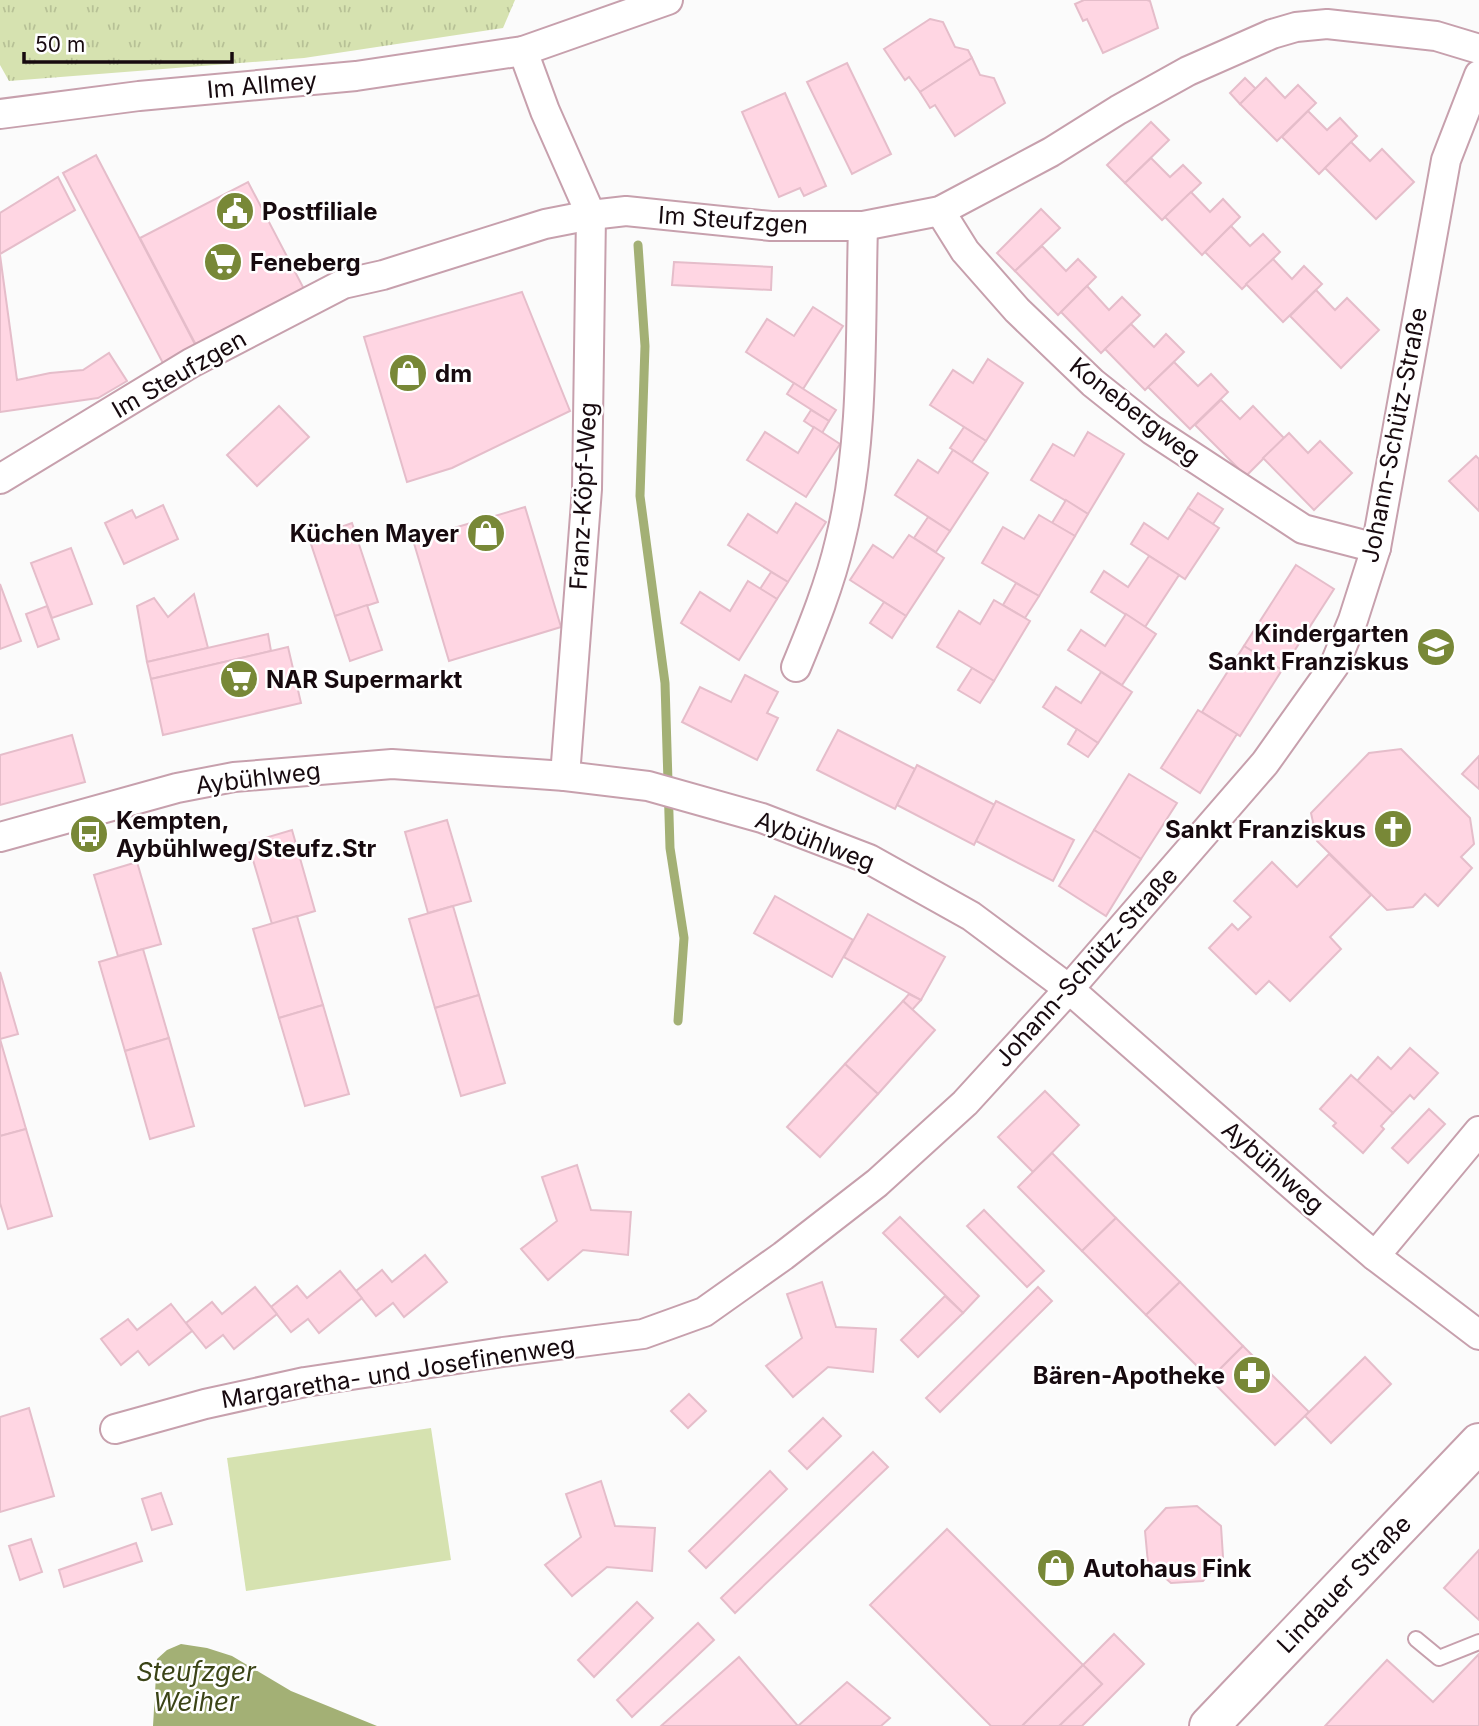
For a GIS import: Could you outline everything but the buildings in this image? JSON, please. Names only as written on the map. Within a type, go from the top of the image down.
[{"type":"main road","name":"Lindauer Straße","points":[[1209,1726],[1479,1443]]},
{"type":"street","name":"Im Allmey","points":[[0,114],[139,96],[356,76],[523,51],[668,0]]},
{"type":"street","name":"Im Steufzgen","points":[[0,480],[191,363],[343,284],[383,275],[545,224],[626,211],[771,226],[863,226],[940,211],[1051,152],[1188,71],[1272,34],[1296,27],[1327,24],[1436,36],[1479,49]]},
{"type":"street","points":[[523,51],[545,111],[591,215]]},
{"type":"street","name":"Johann-Schütz-Straße","points":[[643,1334],[704,1312],[783,1256],[877,1183],[965,1103],[1069,989],[1265,764],[1321,687],[1334,666],[1353,620],[1376,548],[1446,160],[1479,75]]},
{"type":"street","name":"Konebergweg","points":[[940,211],[965,251],[1017,310],[1093,383],[1152,430],[1303,529],[1376,548]]},
{"type":"street","name":"Franz-Köpf-Weg","points":[[565,776],[587,489],[591,215]]},
{"type":"street","points":[[796,667],[840,540],[857,441],[863,226]]},
{"type":"street","name":"Aybühlweg","points":[[0,837],[177,788],[234,778],[392,764],[565,776],[660,790],[762,818],[869,859],[971,916],[1069,989],[1375,1256],[1479,1335]]},
{"type":"street","points":[[1375,1256],[1479,1131]]},
{"type":"street","name":"Margaretha- und Josefinenweg","points":[[115,1429],[205,1404],[305,1382],[643,1334]]},
{"type":"lane","points":[[1416,1639],[1438,1658],[1479,1642]]},
{"type":"green space","points":[[0,0],[515,0],[503,28],[304,58],[9,81],[0,65]]},
{"type":"green space","points":[[431,1428],[451,1560],[246,1591],[227,1458]]},
{"type":"water","name":"Steufzger Weiher","points":[[181,1644],[232,1656],[291,1691],[377,1726],[153,1726],[157,1659],[167,1650]]},
{"type":"waterway","points":[[638,245],[645,346],[640,496],[665,683],[670,848],[684,938],[678,1021]]},
{"type":"place","name":"Postfiliale","points":[[235,211]]},
{"type":"place","name":"Feneberg","points":[[223,262]]},
{"type":"place","name":"dm","points":[[408,373]]},
{"type":"place","name":"Küchen Mayer","points":[[486,533]]},
{"type":"place","name":"Kindergarten Sankt Franziskus","points":[[1436,647]]},
{"type":"place","name":"NAR Supermarkt","points":[[239,679]]},
{"type":"place","name":"Sankt Franziskus","points":[[1393,829]]},
{"type":"place","name":"Kempten, Aybühlweg/Steufz.Str","points":[[89,834]]},
{"type":"place","name":"Bären-Apotheke","points":[[1252,1375]]},
{"type":"place","name":"Autohaus Fink","points":[[1056,1568]]}]
